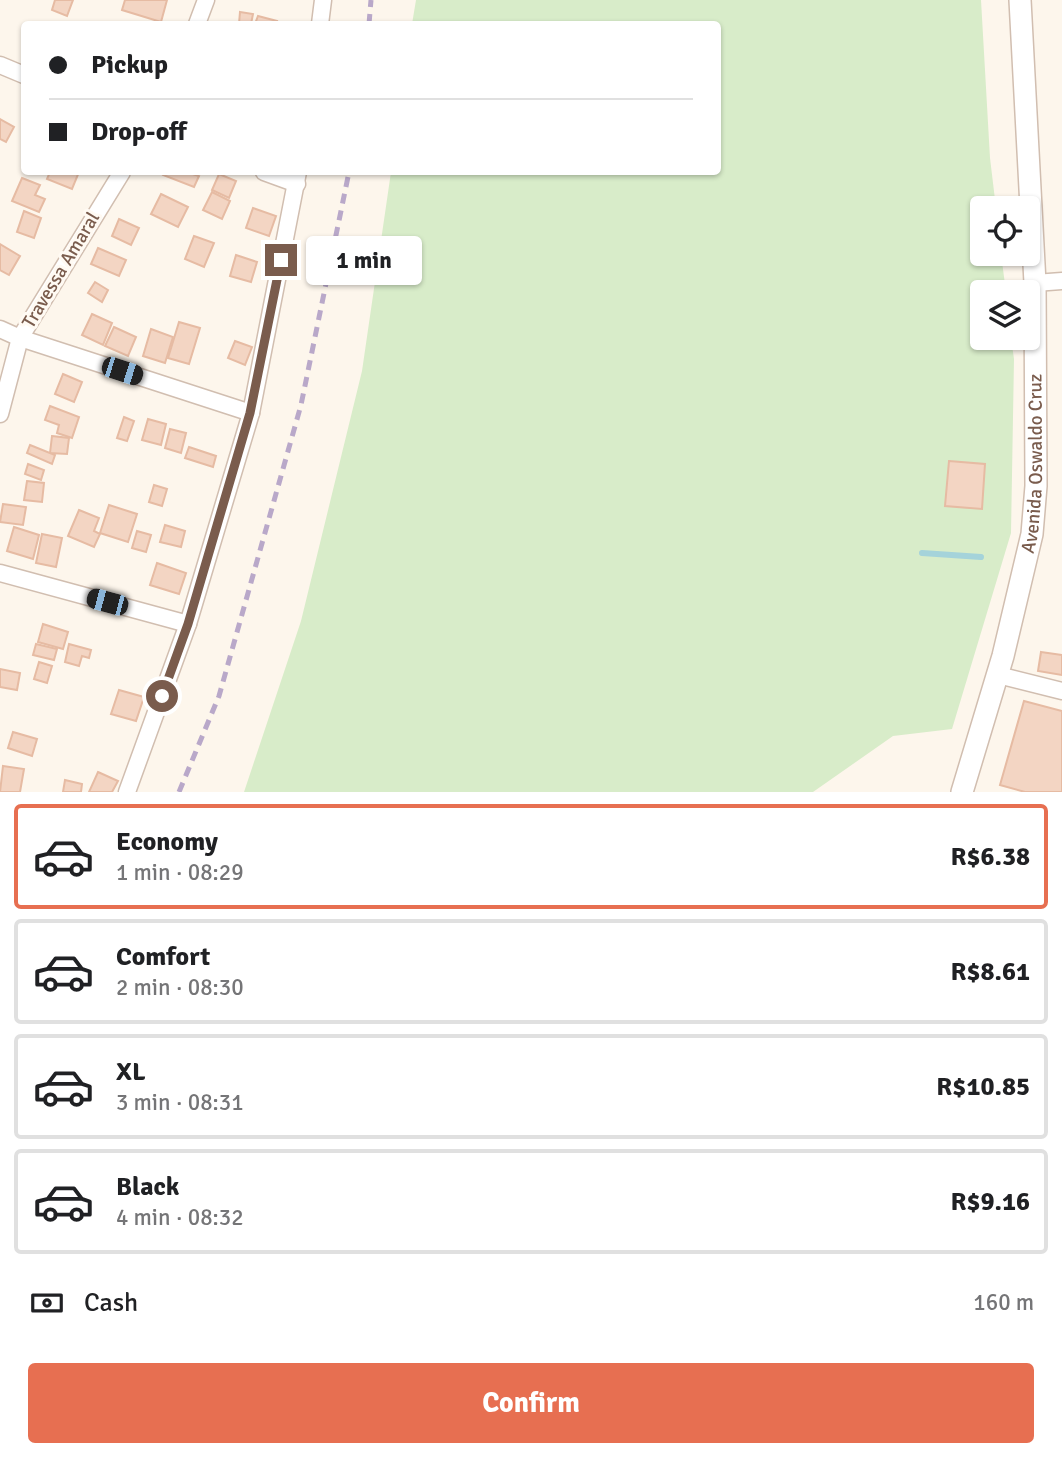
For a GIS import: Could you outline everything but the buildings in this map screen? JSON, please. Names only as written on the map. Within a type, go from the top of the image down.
[{"type":"street","points":[[198,21],[206,0]]},
{"type":"street","points":[[320,21],[323,0]]},
{"type":"street","name":"Avenida Oswaldo Cruz","points":[[1020,0],[1035,280]]},
{"type":"street","points":[[0,65],[21,74]]},
{"type":"street","name":"Travessa Amaral","points":[[0,414],[20,338],[120,175]]},
{"type":"street","points":[[127,792],[188,624],[250,413],[298,178]]},
{"type":"street","points":[[1040,283],[1062,281]]},
{"type":"street","points":[[0,329],[20,338],[250,413]]},
{"type":"street","name":"Avenida Oswaldo Cruz","points":[[962,792],[998,675],[1032,534],[1036,486],[1035,350]]},
{"type":"street","points":[[0,573],[188,624]]},
{"type":"street","points":[[998,675],[1062,691]]},
{"type":"green space","points":[[416,0],[981,0],[995,196],[970,196],[970,266],[1003,266],[1004,280],[970,280],[970,350],[1013,350],[1011,533],[952,729],[893,736],[813,792],[244,792],[301,621],[362,371],[391,175],[721,175],[721,21],[412,21]]},
{"type":"waterway","points":[[922,553],[981,557]]},
{"type":"railway","points":[[369,21],[371,0]]},
{"type":"railway","points":[[179,792],[219,696],[301,405],[348,175]]},
{"type":"route","points":[[162,696],[188,624],[250,413],[281,260]]}]
